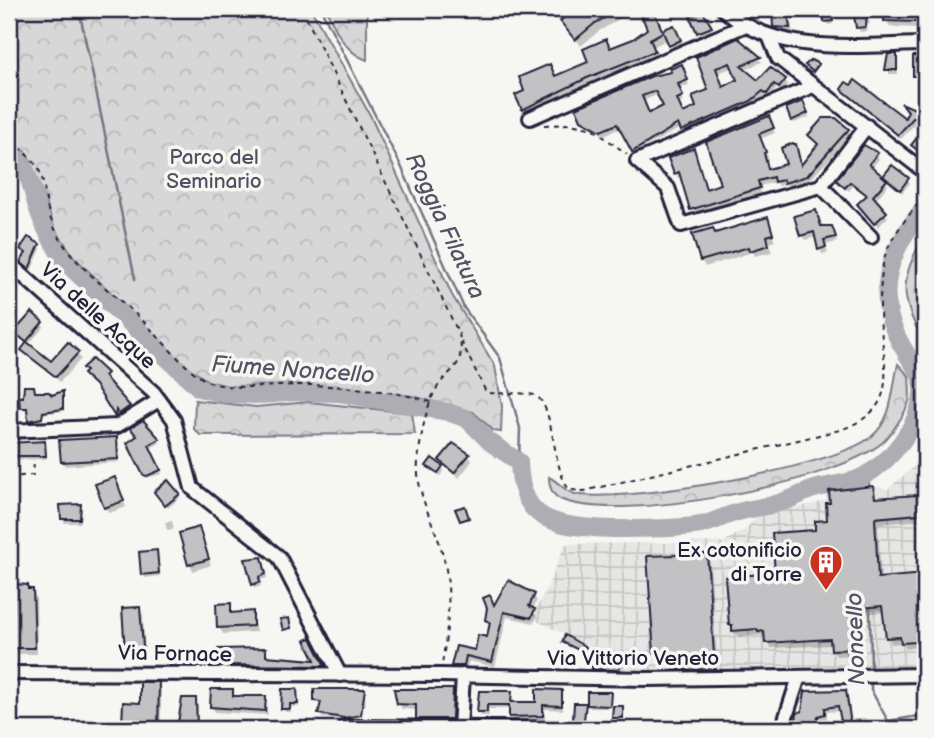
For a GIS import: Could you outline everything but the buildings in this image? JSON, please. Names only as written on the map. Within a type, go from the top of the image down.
[{"type":"street","points":[[723,9],[746,25],[769,36],[808,44],[925,44]]},
{"type":"street","points":[[530,118],[746,25]]},
{"type":"street","points":[[769,36],[778,58],[925,172]]},
{"type":"street","points":[[813,86],[637,161],[668,188],[681,225],[821,186],[867,126]]},
{"type":"street","points":[[821,186],[871,237]]},
{"type":"street","name":"Via delle Acque","points":[[9,263],[127,366],[159,400],[174,420],[192,488],[279,557],[340,675]]},
{"type":"street","name":"Via delle Acque","points":[[9,431],[117,426],[159,400]]},
{"type":"street","name":"Via Fornace","points":[[9,673],[340,675]]},
{"type":"street","name":"Via Vittorio Veneto","points":[[340,675],[647,679],[925,675]]},
{"type":"street","points":[[460,729],[463,675]]},
{"type":"street","points":[[782,729],[799,677]]},
{"type":"street","points":[[345,727],[599,729]]},
{"type":"path","points":[[302,9],[451,314],[485,390],[538,397],[543,403],[561,480],[570,490],[577,492],[785,445],[853,426],[882,399],[887,374],[880,325],[884,260],[895,236],[925,195]]},
{"type":"path","points":[[530,118],[550,126],[571,124],[593,129],[637,161]]},
{"type":"path","points":[[9,142],[39,166],[55,229],[74,257],[185,365],[208,381],[228,386],[310,385],[368,390],[412,396],[432,403]]},
{"type":"path","points":[[441,675],[449,621],[445,562],[417,473],[434,393],[458,366],[462,356],[461,341]]},
{"type":"path","points":[[9,477],[33,475],[34,462]]},
{"type":"shaded area","name":"Ex cotonificio di Torre","points":[[925,457],[925,669],[620,673],[619,661],[531,618],[565,544],[723,542],[745,530],[761,511],[796,508],[825,501],[829,491],[873,486],[888,489]]},
{"type":"green space","name":"Parco del Seminario","points":[[9,9],[311,9],[370,115],[452,295],[495,366],[502,406],[501,432],[494,431],[473,412],[412,396],[310,385],[228,386],[208,381],[185,365],[74,257],[55,229],[25,151],[9,143]]},
{"type":"green space","points":[[326,9],[367,9],[367,60],[347,46]]},
{"type":"green space","points":[[925,235],[925,343],[911,315],[906,290],[910,265]]},
{"type":"green space","points":[[898,364],[909,376],[910,396],[894,429],[883,442],[858,457],[821,472],[726,496],[628,507],[589,506],[560,499],[551,490],[549,477],[567,490],[580,495],[606,496],[685,488],[775,471],[849,449],[871,437],[884,422]]},
{"type":"green space","points":[[195,400],[256,407],[309,402],[412,413],[415,434],[200,435],[194,429]]},
{"type":"waterway","points":[[79,9],[135,279]]},
{"type":"waterway","name":"Roggia Filatura","points":[[321,9],[401,166],[464,308],[500,358],[520,428],[519,462]]},
{"type":"waterway","name":"Fiume Noncello","points":[[9,151],[22,164],[42,221],[64,261],[199,388],[223,394],[338,393],[448,412],[467,419],[490,442],[519,462],[525,494],[538,513],[561,523],[594,528],[650,529],[705,524],[741,511],[782,502],[817,488],[856,480],[893,453],[915,418],[922,387],[920,375],[894,331],[888,311],[888,274],[902,240],[925,206]]},
{"type":"waterway","name":"Noncello","points":[[869,472],[869,487]]},
{"type":"waterway","name":"Noncello","points":[[870,605],[871,672]]},
{"type":"waterway","name":"Noncello","points":[[871,679],[871,690],[888,721],[925,715]]},
{"type":"place","name":"Ex cotonificio di Torre","points":[[826,592]]}]
